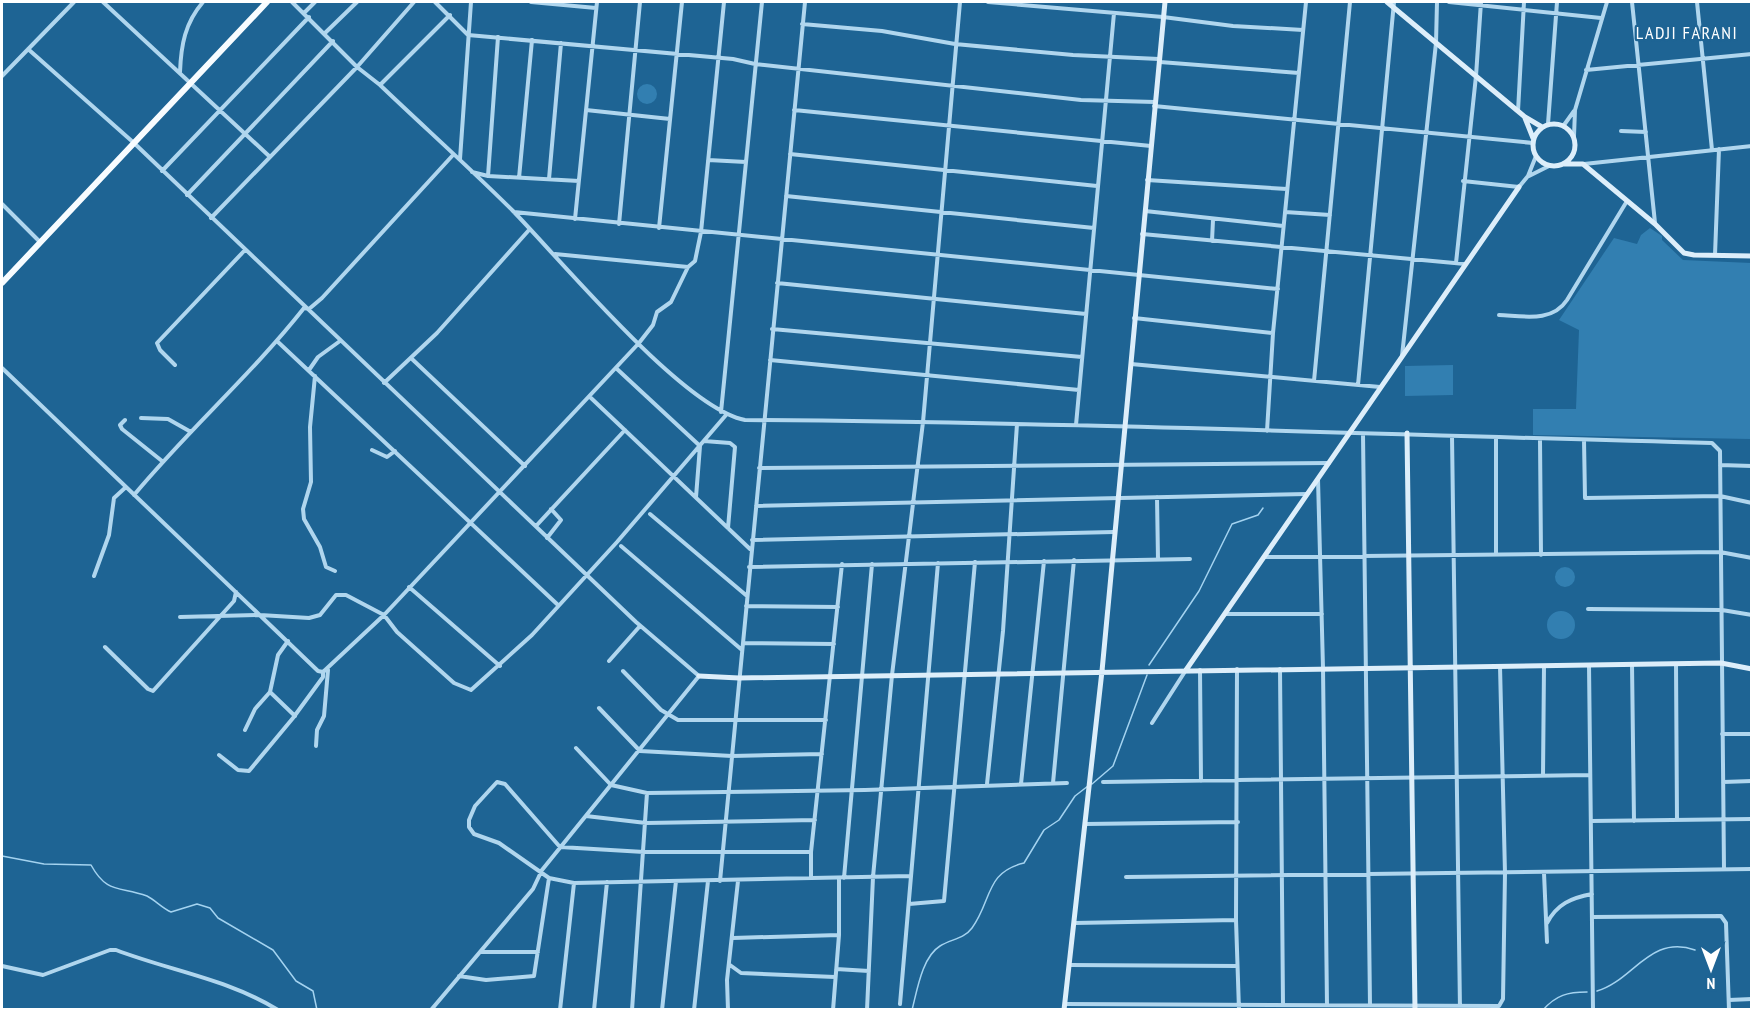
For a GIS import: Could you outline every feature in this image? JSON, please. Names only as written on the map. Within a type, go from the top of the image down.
[{"type":"main road","points":[[2,283],[39,241],[267,2]]},
{"type":"street","points":[[2,76],[74,2]]},
{"type":"street","points":[[103,2],[191,81],[269,156]]},
{"type":"street","points":[[180,72],[181,43],[193,14],[203,2]]},
{"type":"street","points":[[292,2],[326,33],[357,67],[514,212],[639,344],[701,399],[724,414],[745,420],[1124,426],[1712,443],[1720,451],[1724,869]]},
{"type":"street","points":[[304,13],[315,2]]},
{"type":"street","points":[[326,33],[357,2]]},
{"type":"street","points":[[211,218],[357,67],[414,2]]},
{"type":"street","points":[[435,2],[468,35],[718,58],[1081,100],[1155,104],[1425,134],[1533,141]]},
{"type":"street","points":[[459,160],[471,2]]},
{"type":"street","points":[[531,2],[596,8]]},
{"type":"street","points":[[576,219],[597,2]]},
{"type":"street","points":[[619,224],[640,2]]},
{"type":"street","points":[[659,228],[682,2]]},
{"type":"street","points":[[219,755],[238,770],[249,771],[295,716],[326,671],[384,615],[591,398],[639,344],[653,325],[657,312],[671,302],[696,256],[701,232],[724,2]]},
{"type":"street","points":[[180,617],[260,615],[309,618],[320,615],[336,595],[340,594],[384,615],[397,632],[462,689],[471,690],[500,666],[558,605],[674,477],[724,414],[762,2]]},
{"type":"street","points":[[720,880],[750,549],[805,2]]},
{"type":"street","points":[[867,1010],[873,877],[892,675],[918,466],[960,2]]},
{"type":"street","points":[[988,2],[1163,17],[1233,26],[1303,30]]},
{"type":"street","points":[[1165,2],[1102,671],[1087,785],[1085,824],[1064,1007],[1239,1007],[1283,1004],[1460,1008],[1502,1003],[1505,873],[1500,777],[1500,666]]},
{"type":"street","points":[[1267,430],[1273,333],[1306,2]]},
{"type":"street","points":[[1314,381],[1350,2]]},
{"type":"street","points":[[1387,2],[1394,5],[1525,117],[1542,127]]},
{"type":"street","points":[[1402,357],[1436,43],[1437,2]]},
{"type":"street","points":[[1449,2],[1480,3],[1601,18]]},
{"type":"street","points":[[1518,111],[1524,2]]},
{"type":"street","points":[[1548,124],[1557,2]]},
{"type":"street","points":[[1607,2],[1575,110],[1574,155],[1582,165],[1655,224],[1684,253],[1752,256]]},
{"type":"street","points":[[1632,2],[1655,224]]},
{"type":"street","points":[[1697,2],[1712,150]]},
{"type":"street","points":[[1456,263],[1476,76],[1480,3]]},
{"type":"street","points":[[1358,385],[1394,5]]},
{"type":"street","points":[[1076,425],[1114,13]]},
{"type":"street","points":[[380,86],[450,15]]},
{"type":"street","points":[[162,171],[309,17]]},
{"type":"street","points":[[802,24],[882,31],[955,44],[1299,73]]},
{"type":"street","points":[[488,176],[498,37]]},
{"type":"street","points":[[519,178],[532,40]]},
{"type":"street","points":[[187,195],[333,41]]},
{"type":"street","points":[[549,179],[561,43]]},
{"type":"street","points":[[28,49],[134,144],[304,308],[501,491],[640,626],[699,676],[739,678],[1721,663],[1752,669]]},
{"type":"street","points":[[1586,70],[1752,54]]},
{"type":"street","points":[[586,110],[670,119]]},
{"type":"street","points":[[794,110],[1150,146]]},
{"type":"street","points":[[1564,125],[1575,110]]},
{"type":"street","points":[[1152,723],[1186,670],[1528,176],[1536,156],[1525,117]]},
{"type":"street","points":[[1533,141],[1542,127],[1548,124],[1564,125],[1574,136]]},
{"type":"street","points":[[1621,131],[1646,132]]},
{"type":"street","points":[[1528,176],[1549,166],[1582,165],[1752,146]]},
{"type":"street","points":[[1715,255],[1719,149]]},
{"type":"street","points":[[790,154],[1097,186]]},
{"type":"street","points":[[304,308],[309,309],[322,298],[453,155]]},
{"type":"street","points":[[1564,164],[1574,155]]},
{"type":"street","points":[[1536,156],[1549,166]]},
{"type":"street","points":[[708,160],[746,162]]},
{"type":"street","points":[[472,172],[488,176],[579,181]]},
{"type":"street","points":[[1147,180],[1287,189]]},
{"type":"street","points":[[1463,181],[1519,187]]},
{"type":"street","points":[[786,196],[1094,228]]},
{"type":"street","points":[[1499,315],[1541,316],[1556,313],[1567,300],[1627,201]]},
{"type":"street","points":[[2,204],[39,241]]},
{"type":"street","points":[[1144,211],[1284,226]]},
{"type":"street","points":[[514,212],[1278,290]]},
{"type":"street","points":[[1285,212],[1330,215]]},
{"type":"street","points":[[1212,241],[1213,220]]},
{"type":"street","points":[[384,383],[412,359],[529,230]]},
{"type":"street","points":[[1143,234],[1466,264]]},
{"type":"street","points":[[175,364],[160,350],[157,343],[244,250]]},
{"type":"street","points":[[555,254],[688,267]]},
{"type":"street","points":[[777,284],[1086,314]]},
{"type":"street","points":[[134,495],[162,461],[278,342],[304,308]]},
{"type":"street","points":[[1134,318],[1273,333]]},
{"type":"street","points":[[772,329],[1082,357]]},
{"type":"street","points":[[309,370],[318,357],[340,341]]},
{"type":"street","points":[[278,342],[558,605]]},
{"type":"street","points":[[412,359],[525,466]]},
{"type":"street","points":[[770,360],[1079,390]]},
{"type":"street","points":[[1130,364],[1381,388]]},
{"type":"street","points":[[2,368],[318,671],[326,671]]},
{"type":"street","points":[[617,369],[700,446]]},
{"type":"street","points":[[315,376],[310,427],[311,482],[303,509],[304,519],[320,548],[326,567],[335,571]]},
{"type":"street","points":[[591,398],[750,549]]},
{"type":"street","points":[[141,418],[168,419],[190,432]]},
{"type":"street","points":[[125,420],[120,425],[122,429],[162,461]]},
{"type":"street","points":[[987,784],[1013,499],[1017,424]]},
{"type":"street","points":[[179,426],[185,438]]},
{"type":"street","points":[[536,526],[625,430]]},
{"type":"street","points":[[1407,433],[1415,1007]]},
{"type":"street","points":[[1363,434],[1370,1005]]},
{"type":"street","points":[[1452,436],[1460,1008]]},
{"type":"street","points":[[1496,437],[1496,555]]},
{"type":"street","points":[[1540,438],[1541,555]]},
{"type":"street","points":[[1584,440],[1585,498],[1720,496],[1752,503]]},
{"type":"street","points":[[704,441],[730,443],[735,447],[728,529]]},
{"type":"street","points":[[696,498],[700,446]]},
{"type":"street","points":[[372,450],[387,457],[395,451]]},
{"type":"street","points":[[759,468],[1329,463]]},
{"type":"street","points":[[1720,465],[1752,466]]},
{"type":"street","points":[[1318,478],[1327,1005]]},
{"type":"street","points":[[94,576],[109,535],[114,498],[126,488]]},
{"type":"street","points":[[756,506],[1308,494]]},
{"type":"street","points":[[1157,497],[1158,559]]},
{"type":"street","points":[[547,538],[561,520],[551,509]]},
{"type":"street","points":[[650,514],[747,596]]},
{"type":"street","points":[[752,540],[1114,531]]},
{"type":"street","points":[[621,546],[742,650]]},
{"type":"street","points":[[1264,557],[1720,552],[1752,558]]},
{"type":"street","points":[[749,567],[1190,559]]},
{"type":"street","points":[[1053,783],[1074,560]]},
{"type":"street","points":[[1021,784],[1044,561]]},
{"type":"street","points":[[900,1004],[938,562]]},
{"type":"street","points":[[909,904],[944,901],[975,562]]},
{"type":"street","points":[[811,878],[811,852],[842,564]]},
{"type":"street","points":[[832,1010],[842,878],[872,564]]},
{"type":"street","points":[[409,587],[500,666]]},
{"type":"street","points":[[105,647],[148,689],[153,691],[234,601],[236,591]]},
{"type":"street","points":[[746,606],[838,607]]},
{"type":"street","points":[[1588,609],[1722,610],[1752,615]]},
{"type":"street","points":[[1225,614],[1322,614]]},
{"type":"street","points":[[609,661],[640,626]]},
{"type":"street","points":[[245,730],[255,709],[270,692],[278,655],[288,641]]},
{"type":"street","points":[[743,643],[834,644]]},
{"type":"street","points":[[1632,664],[1634,821]]},
{"type":"street","points":[[1676,664],[1677,820]]},
{"type":"street","points":[[1589,665],[1593,1010]]},
{"type":"street","points":[[1543,776],[1544,666]]},
{"type":"street","points":[[1237,669],[1238,876],[1236,920],[1239,1007]]},
{"type":"street","points":[[1280,669],[1283,1004]]},
{"type":"street","points":[[1200,670],[1201,781]]},
{"type":"street","points":[[316,746],[317,730],[324,716],[326,671]]},
{"type":"street","points":[[623,671],[661,710],[678,720],[826,720]]},
{"type":"street","points":[[430,1010],[482,952],[533,889],[542,870],[699,676]]},
{"type":"street","points":[[270,692],[295,716]]},
{"type":"street","points":[[599,708],[640,751],[732,756],[822,754]]},
{"type":"street","points":[[1722,734],[1752,734]]},
{"type":"street","points":[[576,748],[611,785],[647,793],[919,789],[987,784],[1067,783]]},
{"type":"street","points":[[1103,782],[1590,775]]},
{"type":"street","points":[[1723,782],[1752,781]]},
{"type":"street","points":[[811,852],[644,852],[560,848],[505,784],[496,782],[475,806],[469,820],[469,827],[474,834],[499,843],[518,858],[542,870],[549,878],[574,883],[911,876]]},
{"type":"street","points":[[632,1010],[647,793]]},
{"type":"street","points":[[586,816],[646,822],[815,820]]},
{"type":"street","points":[[1591,821],[1752,819]]},
{"type":"street","points":[[1085,824],[1238,822]]},
{"type":"street","points":[[1126,877],[1370,876],[1413,873],[1752,869]]},
{"type":"street","points":[[1544,873],[1547,942]]},
{"type":"street","points":[[459,976],[486,980],[532,977],[549,878]]},
{"type":"street","points":[[662,1010],[676,881]]},
{"type":"street","points":[[694,1010],[708,881]]},
{"type":"street","points":[[728,1010],[729,965],[738,881]]},
{"type":"street","points":[[594,1010],[607,882]]},
{"type":"street","points":[[560,1010],[574,883]]},
{"type":"street","points":[[1546,924],[1554,909],[1573,898],[1592,894]]},
{"type":"street","points":[[1592,917],[1721,916],[1726,923],[1729,1010]]},
{"type":"street","points":[[1074,923],[1236,920]]},
{"type":"street","points":[[733,938],[839,935]]},
{"type":"street","points":[[2,966],[43,975],[110,950],[116,950],[167,968],[209,977],[279,1010]]},
{"type":"street","points":[[482,952],[538,952]]},
{"type":"street","points":[[729,965],[741,973],[835,977]]},
{"type":"street","points":[[1070,965],[1237,966]]},
{"type":"street","points":[[836,969],[869,971]]},
{"type":"street","points":[[1729,1000],[1752,999]]},
{"type":"street","points":[[338,1010],[344,1010]]},
{"type":"shaded area","points":[[647,84],[654,87],[657,94],[654,101],[647,104],[640,101],[637,94],[640,87]]},
{"type":"shaded area","points":[[1650,228],[1662,236],[1662,240],[1683,260],[1751,263],[1751,439],[1533,435],[1533,409],[1576,409],[1579,330],[1559,320],[1614,238],[1637,244],[1641,235]]},
{"type":"shaded area","points":[[1453,365],[1453,395],[1405,396],[1405,366]]},
{"type":"shaded area","points":[[1565,567],[1572,570],[1575,577],[1572,584],[1565,587],[1558,584],[1555,577],[1558,570]]},
{"type":"shaded area","points":[[1561,611],[1571,615],[1575,625],[1571,635],[1561,639],[1551,635],[1547,625],[1551,615]]},
{"type":"waterway","points":[[1149,665],[1199,591],[1232,524],[1258,515],[1263,508]]},
{"type":"waterway","points":[[1092,784],[1113,766],[1147,675]]},
{"type":"waterway","points":[[912,1010],[921,975],[934,951],[969,932],[996,880],[1011,867],[1024,863],[1044,830],[1059,820],[1075,796],[1088,786]]},
{"type":"waterway","points":[[2,856],[44,864],[91,865],[108,885],[147,896],[171,912],[197,904],[210,908],[218,918],[273,950],[296,981],[313,991],[317,1010]]},
{"type":"waterway","points":[[1597,991],[1610,986],[1654,953],[1666,948],[1679,947],[1695,950]]},
{"type":"waterway","points":[[1543,1010],[1563,995],[1587,992]]},
{"type":"district","name":"LADJI FARANI","points":[[1687,33]]}]
